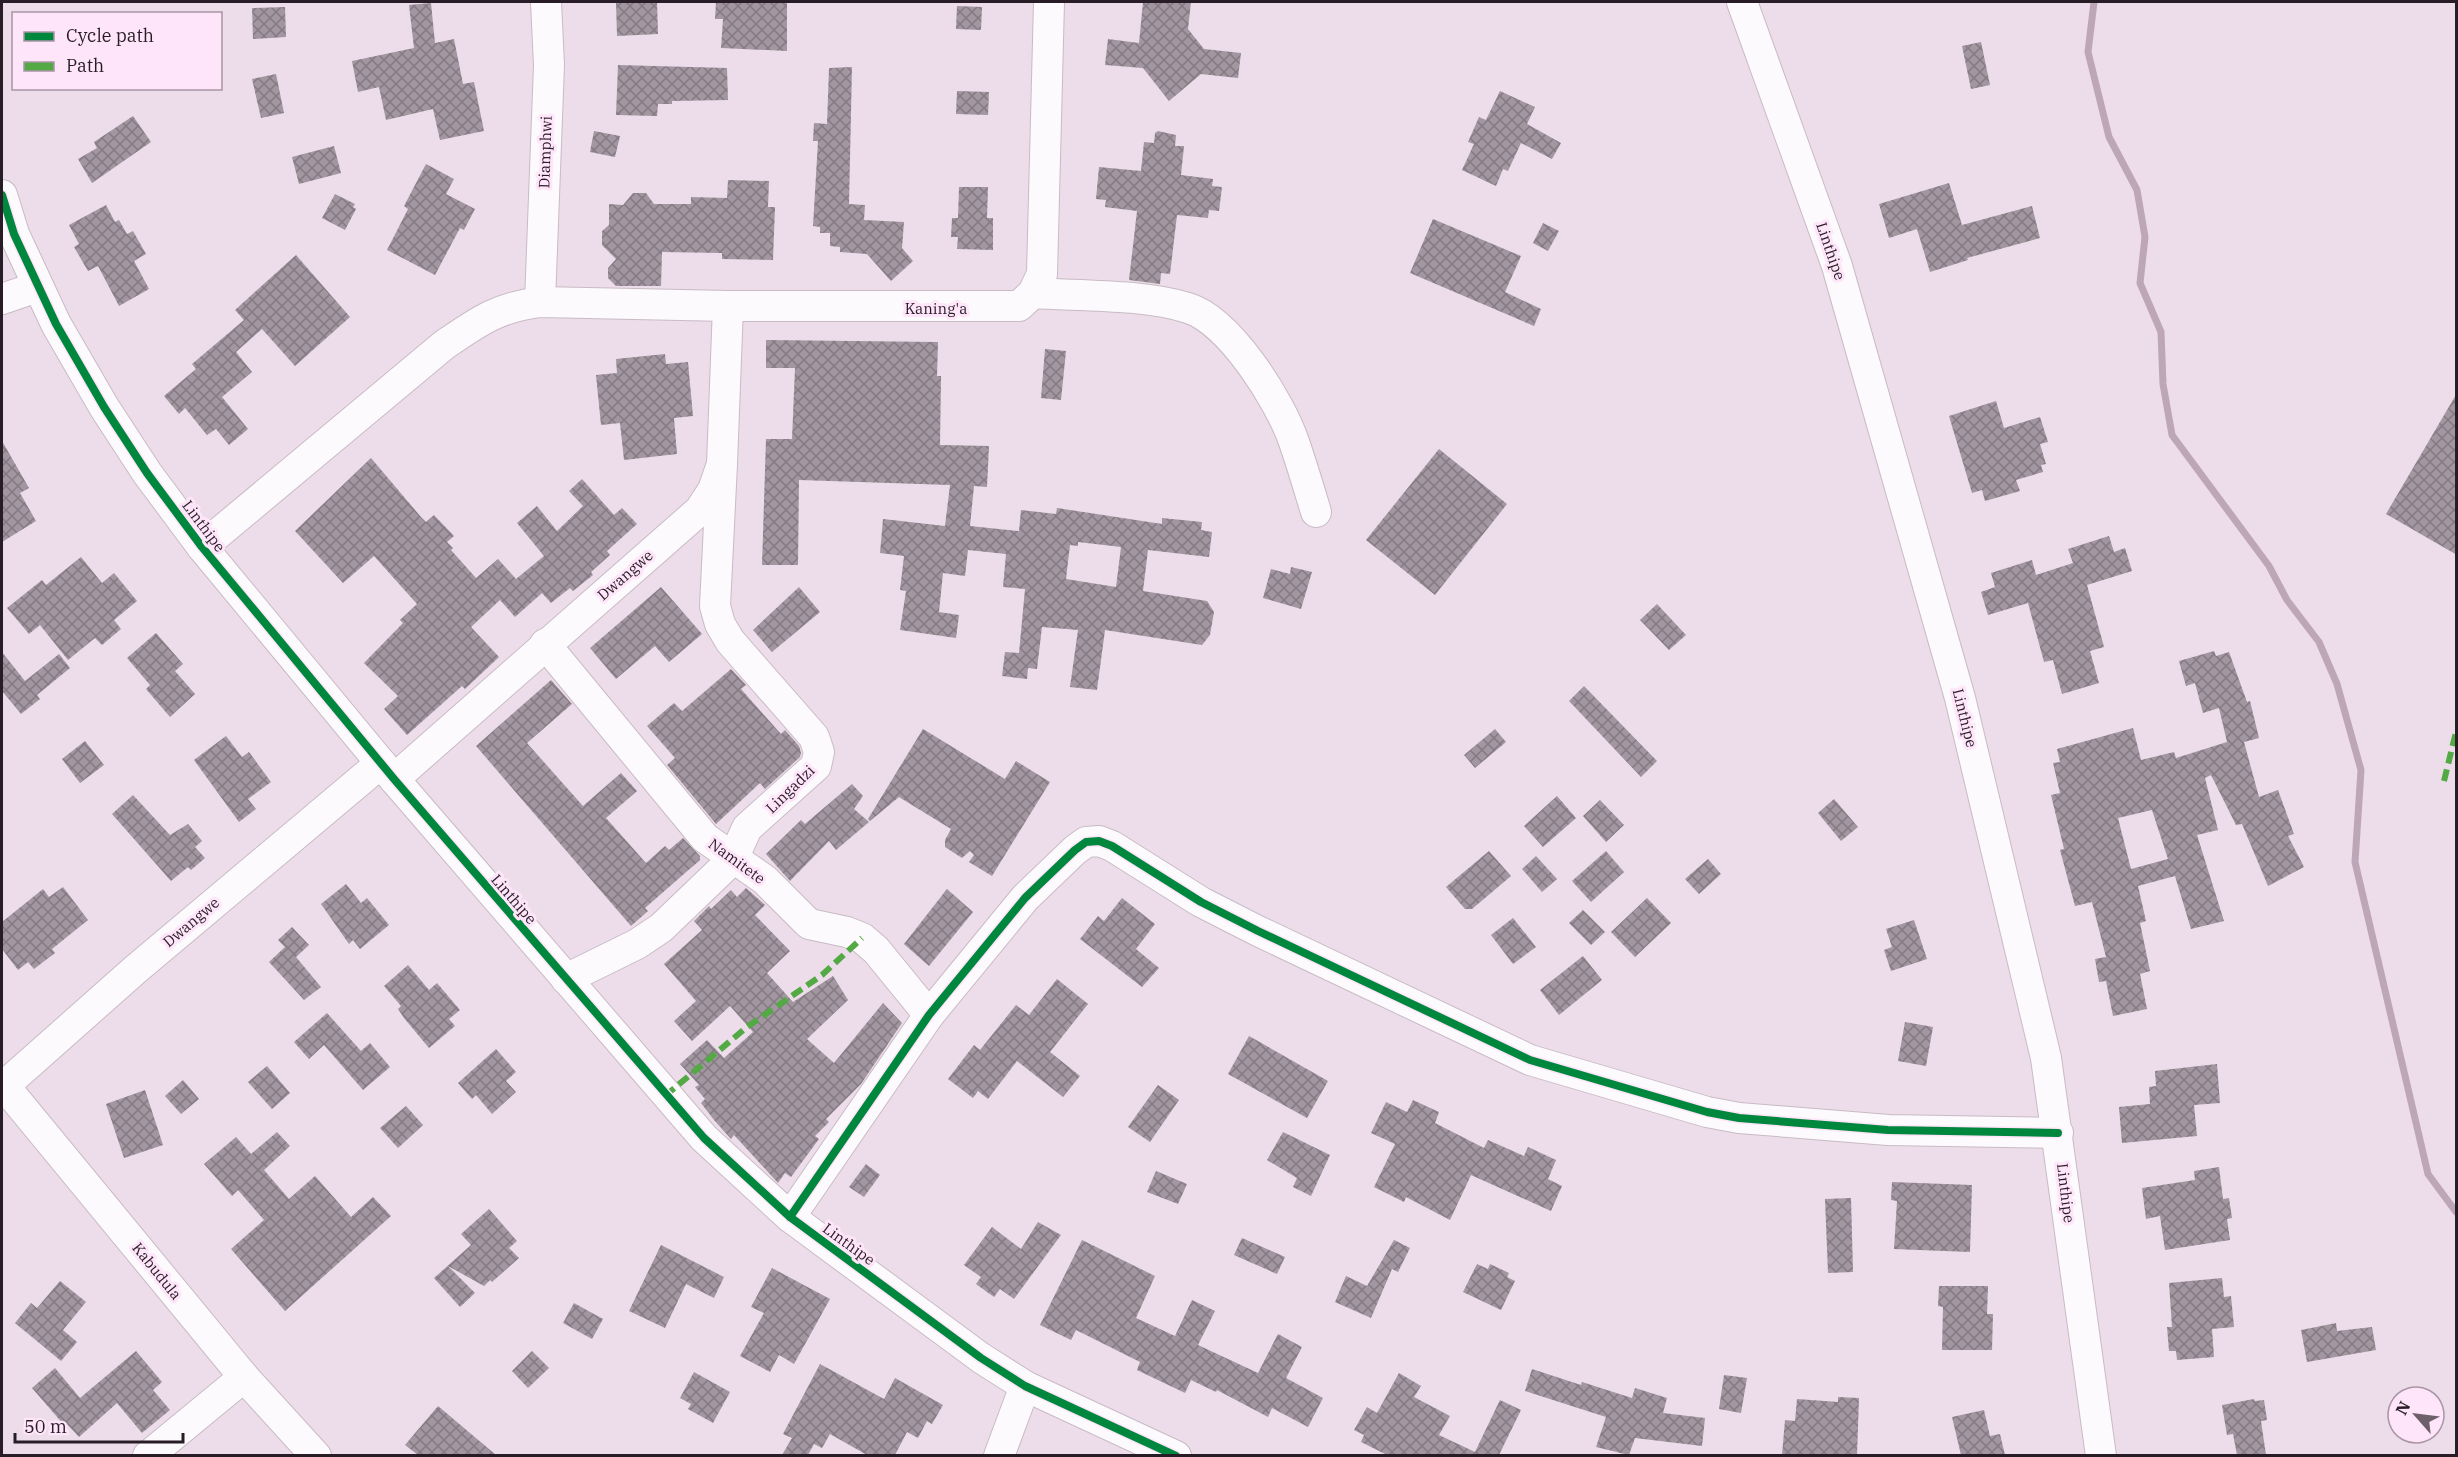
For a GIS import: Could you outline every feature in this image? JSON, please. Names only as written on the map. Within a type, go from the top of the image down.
[{"type":"street","name":"Diamphwi","points":[[540,302],[549,65],[546,2]]},
{"type":"street","points":[[1049,2],[1042,274],[1033,293],[1163,302],[1190,309],[1211,320],[1230,336],[1278,408],[1294,440],[1316,512]]},
{"type":"street","name":"Linthipe","points":[[1742,2],[1837,266],[1960,698],[2046,1058],[2101,1455]]},
{"type":"street","name":"Linthipe","points":[[2,195],[14,234],[37,287],[104,407],[147,473],[202,547],[387,771],[704,1138],[790,1217],[981,1358],[1025,1386],[1176,1455]]},
{"type":"street","points":[[2,299],[37,287]]},
{"type":"street","name":"Kaning'a","points":[[540,302],[1001,308],[1019,306],[1033,293]]},
{"type":"street","points":[[202,547],[444,345],[480,320],[509,306],[540,302]]},
{"type":"street","name":"Dwangwe","points":[[3,1084],[136,969],[545,644],[700,510],[713,490],[722,464],[728,306]]},
{"type":"street","name":"Lingadzi","points":[[566,980],[637,944],[661,928],[733,859],[747,828],[816,766],[819,752],[814,737],[730,641],[720,624],[715,606],[722,464]]},
{"type":"street","name":"Namitete","points":[[545,644],[705,838],[765,880],[809,924],[862,938],[876,950],[929,1015]]},
{"type":"street","points":[[790,1217],[929,1015],[1025,898],[1075,850],[1086,842],[1099,841],[1112,846],[1201,902],[1258,932],[1530,1060],[1707,1112],[1739,1118],[1888,1130],[2058,1133]]},
{"type":"street","name":"Kabudula","points":[[3,1084],[244,1377],[316,1455]]},
{"type":"street","points":[[148,1455],[244,1377]]},
{"type":"street","points":[[999,1455],[1025,1386]]},
{"type":"building","points":[[616,2],[657,2],[658,34],[617,36]]},
{"type":"building","points":[[716,2],[787,2],[787,51],[721,48],[723,19],[715,19]]},
{"type":"building","points":[[1143,2],[1191,2],[1188,29],[1204,49],[1241,53],[1238,78],[1201,74],[1169,101],[1143,68],[1105,65],[1108,39],[1139,43]]},
{"type":"building","points":[[431,3],[435,43],[454,39],[463,84],[474,82],[484,131],[440,140],[433,109],[386,120],[379,87],[358,92],[352,61],[414,48],[409,5]]},
{"type":"building","points":[[957,6],[982,7],[981,30],[956,29]]},
{"type":"building","points":[[285,7],[286,37],[253,39],[252,8]]},
{"type":"building","points":[[1981,42],[1990,85],[1971,89],[1962,46]]},
{"type":"building","points":[[618,65],[727,68],[728,100],[672,101],[672,104],[658,104],[657,116],[616,115]]},
{"type":"building","points":[[852,67],[849,204],[865,205],[864,220],[904,222],[902,248],[913,261],[891,281],[867,254],[840,252],[840,247],[830,246],[830,233],[820,233],[820,227],[813,226],[818,141],[813,141],[814,123],[827,124],[829,68]]},
{"type":"building","points":[[276,74],[284,113],[261,118],[252,79]]},
{"type":"building","points":[[957,91],[989,92],[988,115],[956,114]]},
{"type":"building","points":[[1500,91],[1535,107],[1527,124],[1561,143],[1552,159],[1521,143],[1508,171],[1503,169],[1496,186],[1462,170],[1474,144],[1468,142],[1479,117],[1486,120]]},
{"type":"building","points":[[133,116],[151,142],[92,183],[78,159],[97,148],[94,142]]},
{"type":"building","points":[[594,131],[620,136],[615,157],[590,152]]},
{"type":"building","points":[[1158,131],[1176,135],[1175,146],[1184,146],[1181,175],[1213,179],[1212,186],[1222,187],[1219,211],[1209,210],[1208,218],[1177,215],[1170,274],[1161,273],[1160,284],[1129,280],[1137,211],[1105,207],[1106,200],[1096,199],[1099,167],[1141,171],[1144,142],[1154,143],[1155,133]]},
{"type":"building","points":[[334,146],[341,173],[299,184],[292,157]]},
{"type":"building","points":[[426,164],[454,179],[446,194],[475,209],[464,230],[460,228],[435,275],[387,250],[408,209],[404,206]]},
{"type":"building","points":[[728,180],[769,181],[768,207],[775,207],[773,260],[722,259],[722,253],[662,252],[661,286],[616,286],[608,278],[608,268],[616,259],[602,245],[602,231],[609,225],[609,204],[623,205],[633,193],[646,193],[654,204],[691,204],[691,197],[727,198]]},
{"type":"building","points":[[1949,183],[1962,225],[2032,206],[2040,238],[1967,258],[1968,260],[1930,272],[1917,229],[1889,238],[1879,204]]},
{"type":"building","points":[[959,187],[988,187],[987,218],[993,218],[993,250],[957,249],[958,237],[951,237],[952,218],[958,218]]},
{"type":"building","points":[[335,194],[355,204],[353,207],[356,209],[345,230],[322,218]]},
{"type":"building","points":[[106,205],[115,222],[119,220],[127,234],[133,231],[146,254],[134,261],[149,289],[119,306],[98,266],[88,271],[74,247],[79,244],[69,225]]},
{"type":"building","points":[[1433,219],[1521,256],[1505,292],[1541,309],[1534,326],[1410,273]]},
{"type":"building","points":[[1543,223],[1559,231],[1548,251],[1533,243]]},
{"type":"building","points":[[296,255],[350,317],[295,366],[262,329],[236,352],[252,372],[222,397],[248,429],[229,445],[216,429],[207,435],[185,408],[179,414],[164,396],[196,369],[192,364],[244,320],[235,310]]},
{"type":"building","points":[[766,340],[938,342],[937,376],[941,376],[940,445],[989,446],[987,487],[974,486],[970,526],[1019,531],[1021,510],[1056,514],[1057,508],[1162,524],[1162,518],[1202,522],[1201,530],[1212,532],[1209,557],[1148,550],[1143,591],[1207,601],[1214,612],[1210,635],[1202,645],[1105,630],[1097,690],[1070,687],[1078,630],[1042,627],[1037,669],[1028,668],[1027,679],[1002,676],[1005,652],[1019,653],[1025,589],[1003,587],[1006,554],[968,550],[965,576],[943,573],[939,612],[959,615],[956,638],[900,630],[906,591],[900,590],[904,556],[880,553],[883,519],[945,526],[950,485],[799,480],[798,565],[762,565],[766,439],[792,439],[795,368],[766,368]],"holes":[[[1078,542],[1121,547],[1116,587],[1066,579],[1070,545],[1078,546]]]},
{"type":"building","points":[[1045,349],[1066,351],[1061,400],[1041,398]]},
{"type":"building","points":[[665,354],[666,364],[688,362],[693,416],[674,418],[677,454],[624,460],[620,423],[601,425],[596,375],[617,373],[616,359]]},
{"type":"building","points":[[2457,393],[2457,555],[2386,514]]},
{"type":"building","points":[[1996,401],[2004,428],[2040,417],[2048,442],[2040,444],[2046,464],[2041,465],[2043,472],[2016,480],[2020,491],[1985,501],[1982,490],[1972,493],[1949,416]]},
{"type":"building","points":[[2,441],[29,488],[20,493],[36,521],[2,542]]},
{"type":"building","points":[[1439,449],[1507,504],[1435,595],[1366,540]]},
{"type":"building","points":[[371,458],[426,522],[434,515],[454,536],[447,542],[453,548],[451,550],[476,578],[498,559],[516,579],[544,556],[517,523],[537,506],[557,531],[583,506],[569,491],[582,479],[614,515],[622,508],[637,524],[607,551],[610,555],[591,572],[593,575],[573,591],[570,588],[551,603],[542,593],[515,617],[500,600],[471,627],[499,657],[465,689],[462,686],[407,735],[384,709],[398,696],[364,663],[403,623],[400,620],[417,604],[374,556],[343,583],[295,531]]},
{"type":"building","points":[[2109,536],[2114,552],[2125,548],[2132,571],[2087,585],[2104,647],[2090,651],[2099,683],[2062,694],[2053,660],[2044,662],[2028,603],[1988,615],[1981,592],[1995,587],[1991,573],[2032,560],[2036,575],[2073,563],[2068,549]]},
{"type":"building","points":[[81,557],[102,583],[114,573],[137,601],[114,620],[121,629],[102,645],[95,638],[68,660],[40,625],[29,634],[7,608],[42,580],[46,585]]},
{"type":"building","points":[[1291,567],[1312,572],[1301,609],[1263,598],[1271,569],[1290,574]]},
{"type":"building","points":[[661,587],[702,634],[669,662],[655,646],[616,679],[590,648]]},
{"type":"building","points":[[799,587],[820,612],[772,652],[753,630]]},
{"type":"building","points":[[1657,604],[1686,635],[1669,650],[1640,620]]},
{"type":"building","points":[[156,633],[183,664],[175,671],[195,694],[170,717],[146,689],[150,685],[127,658]]},
{"type":"building","points":[[2214,651],[2216,656],[2229,652],[2247,702],[2250,701],[2259,738],[2244,742],[2259,797],[2278,790],[2294,834],[2288,836],[2304,867],[2268,886],[2242,824],[2236,825],[2211,775],[2205,778],[2218,830],[2197,835],[2224,921],[2191,929],[2175,876],[2138,886],[2146,921],[2140,923],[2150,971],[2140,974],[2147,1009],[2113,1016],[2106,981],[2099,982],[2095,959],[2106,957],[2092,902],[2075,906],[2060,850],[2064,849],[2051,795],[2060,793],[2053,763],[2060,762],[2057,749],[2133,728],[2141,760],[2174,752],[2176,758],[2227,742],[2219,708],[2203,713],[2195,683],[2186,686],[2179,661]],"holes":[[[2152,810],[2168,859],[2131,869],[2118,818]]]},
{"type":"building","points":[[2,652],[25,681],[59,654],[70,668],[37,695],[40,699],[21,714],[2,691]]},
{"type":"building","points":[[731,669],[746,685],[741,689],[781,734],[785,730],[799,746],[801,753],[800,757],[765,789],[760,783],[716,824],[667,765],[675,758],[647,726],[674,703],[682,711]]},
{"type":"building","points":[[551,680],[572,704],[527,743],[583,806],[621,773],[637,791],[606,818],[646,863],[665,846],[669,850],[683,838],[700,856],[700,860],[645,908],[648,911],[631,926],[476,746]]},
{"type":"building","points":[[1584,686],[1657,761],[1641,777],[1569,701]]},
{"type":"building","points":[[923,729],[1005,779],[1016,761],[1050,782],[992,876],[969,862],[974,855],[970,851],[962,858],[945,847],[945,840],[951,829],[899,797],[870,821],[868,819]]},
{"type":"building","points":[[1495,729],[1506,742],[1475,768],[1464,755]]},
{"type":"building","points":[[226,736],[242,757],[249,752],[271,782],[248,799],[256,809],[239,822],[194,760]]},
{"type":"building","points":[[85,741],[104,765],[80,783],[62,759]]},
{"type":"building","points":[[852,784],[863,796],[854,809],[869,822],[836,850],[829,841],[790,881],[766,854],[801,820],[805,824]]},
{"type":"building","points":[[133,795],[170,835],[188,824],[202,841],[195,847],[205,858],[191,870],[188,867],[171,881],[112,814]]},
{"type":"building","points":[[1557,796],[1576,818],[1543,847],[1524,826]]},
{"type":"building","points":[[1834,799],[1858,827],[1841,841],[1818,813]]},
{"type":"building","points":[[1600,800],[1624,825],[1606,842],[1583,816]]},
{"type":"building","points":[[1489,851],[1511,876],[1472,909],[1465,909],[1446,887]]},
{"type":"building","points":[[1606,851],[1624,872],[1591,902],[1572,881]]},
{"type":"building","points":[[1536,856],[1557,879],[1542,892],[1522,869]]},
{"type":"building","points":[[1708,859],[1721,874],[1699,894],[1685,879]]},
{"type":"building","points":[[346,884],[361,903],[367,898],[389,925],[360,949],[353,940],[349,944],[321,904]]},
{"type":"building","points":[[63,887],[88,920],[52,949],[55,953],[34,969],[28,962],[18,970],[2,949],[2,922],[43,889],[49,897]]},
{"type":"building","points":[[746,888],[765,905],[755,915],[790,951],[767,973],[793,1002],[833,976],[848,1000],[807,1039],[834,1063],[883,1003],[902,1023],[861,1084],[826,1119],[829,1122],[815,1136],[819,1139],[791,1177],[785,1173],[778,1183],[734,1135],[731,1139],[714,1120],[701,1103],[705,1099],[695,1087],[699,1085],[680,1064],[707,1040],[724,1058],[753,1032],[730,1006],[692,1041],[674,1021],[696,1001],[664,964],[702,930],[694,921],[709,906],[711,909],[731,890],[737,897]]},
{"type":"building","points":[[947,889],[973,912],[929,966],[904,944]]},
{"type":"building","points":[[1122,898],[1155,924],[1136,949],[1159,968],[1142,987],[1080,939],[1098,916],[1104,921]]},
{"type":"building","points":[[1647,898],[1671,923],[1635,957],[1611,932]]},
{"type":"building","points":[[1583,910],[1605,932],[1591,945],[1569,923]]},
{"type":"building","points":[[1513,918],[1536,947],[1513,964],[1491,935]]},
{"type":"building","points":[[1914,920],[1927,959],[1891,971],[1884,950],[1892,947],[1886,929]]},
{"type":"building","points":[[292,927],[309,945],[296,957],[321,987],[304,1000],[269,962],[285,947],[278,940]]},
{"type":"building","points":[[1583,956],[1602,980],[1559,1015],[1540,990]]},
{"type":"building","points":[[408,965],[429,990],[437,983],[460,1010],[449,1019],[455,1026],[429,1048],[404,1018],[398,1009],[401,1006],[384,986]]},
{"type":"building","points":[[1057,979],[1088,1004],[1050,1052],[1080,1076],[1063,1097],[1017,1061],[988,1099],[978,1091],[973,1098],[948,1079],[974,1045],[980,1050],[1016,1005],[1029,1015]]},
{"type":"building","points":[[327,1013],[361,1051],[370,1043],[390,1067],[363,1090],[324,1045],[309,1059],[294,1042]]},
{"type":"building","points":[[1905,1022],[1933,1027],[1926,1066],[1898,1061]]},
{"type":"building","points":[[1249,1036],[1328,1081],[1307,1118],[1228,1074]]},
{"type":"building","points":[[496,1049],[516,1072],[506,1081],[516,1092],[492,1114],[476,1095],[472,1099],[458,1083]]},
{"type":"building","points":[[2217,1064],[2220,1103],[2194,1105],[2197,1136],[2122,1143],[2119,1107],[2150,1104],[2149,1087],[2156,1086],[2155,1071]]},
{"type":"building","points":[[267,1066],[290,1093],[272,1109],[248,1082]]},
{"type":"building","points":[[183,1080],[199,1099],[181,1114],[165,1096]]},
{"type":"building","points":[[1158,1085],[1179,1100],[1150,1142],[1128,1127]]},
{"type":"building","points":[[145,1090],[163,1145],[124,1158],[106,1104]]},
{"type":"building","points":[[1413,1100],[1439,1112],[1435,1123],[1484,1148],[1488,1140],[1524,1156],[1528,1147],[1556,1160],[1548,1179],[1562,1186],[1551,1211],[1471,1175],[1450,1220],[1406,1197],[1404,1202],[1374,1187],[1395,1144],[1371,1133],[1386,1102],[1407,1112]]},
{"type":"building","points":[[406,1106],[423,1125],[398,1148],[380,1128]]},
{"type":"building","points":[[277,1132],[290,1146],[264,1170],[289,1199],[315,1176],[351,1217],[373,1197],[391,1216],[285,1311],[231,1249],[264,1220],[238,1190],[232,1196],[204,1164],[236,1137],[251,1154]]},
{"type":"building","points":[[1283,1132],[1330,1155],[1311,1196],[1293,1187],[1297,1178],[1267,1160]]},
{"type":"building","points":[[866,1164],[880,1175],[864,1197],[849,1187]]},
{"type":"building","points":[[2219,1167],[2223,1199],[2229,1198],[2232,1218],[2227,1219],[2230,1240],[2165,1250],[2160,1216],[2146,1219],[2142,1188],[2195,1180],[2194,1171]]},
{"type":"building","points":[[1156,1171],[1187,1184],[1178,1204],[1147,1192]]},
{"type":"building","points":[[1892,1182],[1972,1185],[1970,1252],[1894,1249],[1897,1201],[1891,1200]]},
{"type":"building","points":[[1851,1198],[1853,1272],[1828,1273],[1825,1199]]},
{"type":"building","points":[[489,1209],[517,1241],[509,1248],[519,1258],[492,1282],[490,1280],[484,1286],[448,1266],[475,1293],[460,1307],[434,1278],[471,1245],[461,1234]]},
{"type":"building","points":[[1038,1222],[1061,1235],[1014,1299],[1000,1289],[994,1297],[976,1284],[981,1277],[964,1265],[992,1227],[1021,1249]]},
{"type":"building","points":[[1242,1238],[1285,1257],[1277,1274],[1234,1255]]},
{"type":"building","points":[[1082,1240],[1155,1276],[1136,1318],[1175,1336],[1192,1300],[1215,1311],[1198,1345],[1258,1373],[1278,1334],[1302,1347],[1286,1378],[1323,1398],[1308,1427],[1272,1408],[1268,1417],[1217,1390],[1216,1392],[1191,1380],[1185,1393],[1137,1370],[1140,1362],[1076,1330],[1071,1340],[1040,1325]]},
{"type":"building","points":[[1394,1240],[1410,1248],[1398,1272],[1392,1269],[1371,1318],[1335,1302],[1346,1276],[1367,1286]]},
{"type":"building","points":[[661,1245],[724,1277],[714,1298],[686,1284],[665,1328],[629,1311]]},
{"type":"building","points":[[1477,1264],[1488,1269],[1490,1264],[1509,1273],[1507,1277],[1515,1281],[1501,1310],[1463,1292]]},
{"type":"building","points":[[772,1268],[830,1299],[794,1364],[779,1355],[770,1372],[740,1356],[764,1313],[751,1307]]},
{"type":"building","points":[[2222,1278],[2224,1297],[2231,1296],[2234,1327],[2212,1329],[2214,1357],[2177,1360],[2176,1351],[2169,1351],[2167,1327],[2172,1327],[2169,1283]]},
{"type":"building","points":[[60,1281],[86,1302],[63,1330],[77,1342],[61,1361],[15,1323],[31,1303],[37,1308]]},
{"type":"building","points":[[1939,1286],[1988,1286],[1987,1314],[1993,1314],[1992,1350],[1942,1350],[1943,1307],[1938,1306]]},
{"type":"building","points":[[574,1303],[603,1319],[592,1339],[563,1323]]},
{"type":"building","points":[[2336,1323],[2337,1331],[2372,1327],[2376,1350],[2307,1362],[2301,1330]]},
{"type":"building","points":[[136,1351],[162,1382],[153,1390],[170,1410],[142,1433],[117,1403],[79,1437],[66,1423],[64,1425],[32,1388],[55,1368],[80,1398]]},
{"type":"building","points":[[532,1351],[549,1368],[528,1388],[512,1371]]},
{"type":"building","points":[[820,1364],[884,1399],[895,1378],[943,1405],[932,1424],[927,1421],[918,1438],[907,1432],[895,1455],[867,1455],[830,1434],[822,1448],[814,1444],[808,1455],[782,1455],[792,1438],[783,1434]]},
{"type":"building","points":[[1532,1369],[1632,1398],[1635,1388],[1667,1398],[1663,1413],[1705,1418],[1702,1446],[1635,1438],[1629,1455],[1596,1447],[1606,1417],[1525,1391]]},
{"type":"building","points":[[694,1372],[730,1392],[713,1423],[688,1409],[691,1404],[680,1398]]},
{"type":"building","points":[[1399,1373],[1421,1386],[1414,1397],[1450,1416],[1439,1435],[1475,1452],[1500,1400],[1521,1410],[1499,1455],[1387,1455],[1361,1442],[1364,1435],[1354,1430],[1367,1407],[1377,1413]]},
{"type":"building","points":[[1724,1375],[1747,1378],[1741,1413],[1719,1409]]},
{"type":"building","points":[[1838,1397],[1859,1398],[1857,1455],[1782,1455],[1785,1420],[1795,1421],[1797,1399],[1838,1402]]},
{"type":"building","points":[[2254,1399],[2255,1401],[2264,1400],[2267,1420],[2261,1421],[2266,1455],[2237,1455],[2233,1434],[2227,1435],[2222,1405]]},
{"type":"building","points":[[438,1406],[496,1455],[418,1455],[405,1445]]},
{"type":"building","points":[[1984,1410],[1990,1436],[2000,1434],[2005,1455],[1961,1455],[1952,1417]]},
{"type":"waterway","points":[[2094,2],[2088,52],[2109,137],[2137,190],[2145,237],[2140,283],[2161,332],[2163,384],[2172,435],[2269,566],[2287,600],[2319,642],[2337,684],[2361,770],[2355,862],[2428,1174],[2456,1212]]},
{"type":"marked path","points":[[2444,781],[2456,732]]},
{"type":"marked path","points":[[665,1096],[747,1027],[822,975],[862,938]]},
{"type":"cycle path","points":[[2,195],[14,234],[56,324],[104,407],[147,473],[202,547],[394,779],[704,1138],[790,1217],[981,1358],[1025,1386],[1176,1456]]},
{"type":"cycle path","points":[[790,1217],[929,1015],[1025,898],[1075,850],[1086,842],[1099,841],[1112,846],[1201,902],[1258,931],[1530,1060],[1707,1112],[1739,1118],[1888,1130],[2058,1133]]}]
